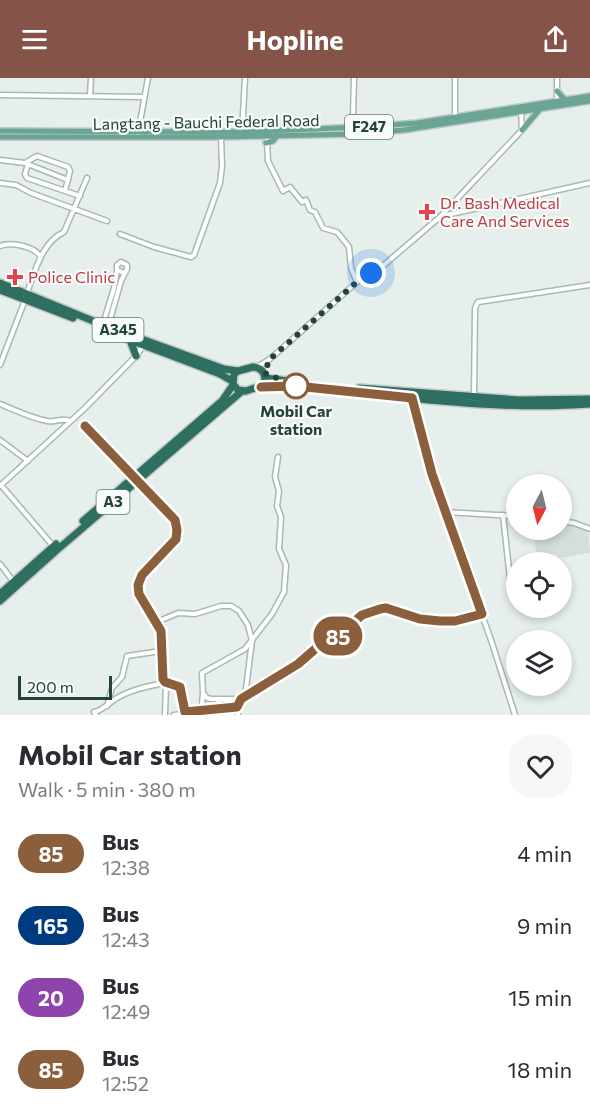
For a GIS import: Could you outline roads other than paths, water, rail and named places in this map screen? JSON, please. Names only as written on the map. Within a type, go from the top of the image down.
[{"type":"highway","name":"A345","points":[[0,283],[26,297],[130,340],[145,342],[224,369],[238,371]]},
{"type":"highway","name":"A345","points":[[0,290],[106,326],[220,374],[233,383]]},
{"type":"highway","points":[[130,340],[136,356]]},
{"type":"highway","points":[[238,371],[256,367],[265,375],[261,387]]},
{"type":"highway","name":"A3","points":[[136,480],[222,401],[233,383],[233,376],[238,371]]},
{"type":"highway","name":"A3","points":[[265,375],[473,401],[590,399]]},
{"type":"highway","points":[[233,383],[242,391]]},
{"type":"highway","name":"A3","points":[[0,594],[242,391],[261,387],[296,386],[412,398],[544,406],[590,404]]},
{"type":"highway","name":"A3","points":[[0,601],[55,548]]},
{"type":"main road","points":[[557,91],[565,100]]},
{"type":"main road","name":"Langtang - Bauchi Federal Road","points":[[0,131],[28,134],[221,137],[404,130],[521,109],[540,110],[565,100],[590,96]]},
{"type":"main road","name":"Langtang - Bauchi Federal Road","points":[[138,135],[146,132],[242,132],[278,136],[359,130],[455,116],[590,101]]},
{"type":"main road","points":[[522,130],[540,110]]},
{"type":"main road","points":[[353,117],[359,130]]},
{"type":"main road","points":[[140,122],[146,132]]},
{"type":"main road","name":"Langtang - Bauchi Federal Road","points":[[0,137],[28,134]]},
{"type":"main road","points":[[266,143],[278,136]]},
{"type":"street","points":[[90,96],[91,78]]},
{"type":"street","points":[[138,135],[148,78]]},
{"type":"street","points":[[242,132],[246,78]]},
{"type":"street","points":[[353,117],[354,78]]},
{"type":"street","points":[[455,78],[455,116]]},
{"type":"street","points":[[557,78],[558,104]]},
{"type":"street","points":[[0,95],[144,97]]},
{"type":"street","points":[[256,367],[270,359],[357,282],[392,259],[441,216],[522,130],[521,109]]},
{"type":"street","points":[[270,134],[266,143],[268,161],[283,191],[290,186],[302,202],[306,200],[323,228],[337,232],[346,243],[349,247],[351,268],[357,282]]},
{"type":"street","points":[[120,234],[158,248],[194,255],[220,183],[221,137]]},
{"type":"street","points":[[65,191],[70,171],[68,167],[37,156],[27,164],[25,174],[27,178],[65,191],[80,196]]},
{"type":"street","points":[[0,160],[27,164],[68,180]]},
{"type":"street","points":[[0,365],[40,256],[56,236],[64,232],[87,178]]},
{"type":"street","points":[[0,183],[16,185],[107,221]]},
{"type":"street","points":[[441,216],[590,183]]},
{"type":"street","points":[[0,246],[6,244],[27,248],[38,251],[40,256]]},
{"type":"street","points":[[106,326],[117,288],[128,267],[125,263],[118,263],[117,288]]},
{"type":"street","points":[[117,270],[124,273]]},
{"type":"street","points":[[473,401],[475,308],[478,302],[590,285]]},
{"type":"street","points":[[55,548],[0,485],[28,461],[136,356],[145,342]]},
{"type":"street","points":[[265,375],[270,359]]},
{"type":"street","points":[[412,398],[432,474],[515,715]]},
{"type":"street","points":[[0,404],[42,420],[51,422],[62,418],[70,421]]},
{"type":"street","points":[[85,426],[175,520],[176,539],[142,575],[138,585],[139,594],[157,622],[162,637],[165,715]]},
{"type":"street","points":[[0,440],[28,461]]},
{"type":"street","points":[[200,713],[203,672],[245,649],[282,597],[286,565],[279,549],[281,516],[277,506],[279,491],[275,477],[278,458]]},
{"type":"street","points":[[445,512],[506,515]]},
{"type":"street","points":[[503,515],[507,552]]},
{"type":"street","points":[[572,523],[590,529]]},
{"type":"street","points":[[0,564],[13,581]]},
{"type":"street","points":[[157,622],[180,613],[195,614],[220,606],[231,606],[239,611],[246,621],[252,640],[243,698]]},
{"type":"street","points":[[237,715],[237,707],[243,698],[298,664],[321,644],[339,635],[362,615],[386,608],[420,619],[440,621],[455,621],[482,614]]},
{"type":"street","points":[[107,706],[112,688],[122,676],[127,656],[161,651]]},
{"type":"street","points":[[96,715],[94,712],[100,711],[116,698],[165,682],[180,687],[185,714]]},
{"type":"street","points":[[203,693],[207,698],[243,698]]},
{"type":"street","points":[[217,715],[219,699]]},
{"type":"street","points":[[174,715],[237,707]]},
{"type":"place","name":"Dr. Bash Medical Care And Services","points":[[427,212]]},
{"type":"place","name":"Police Clinic","points":[[15,277]]},
{"type":"place","name":"Mobil Car station","points":[[296,386]]}]
